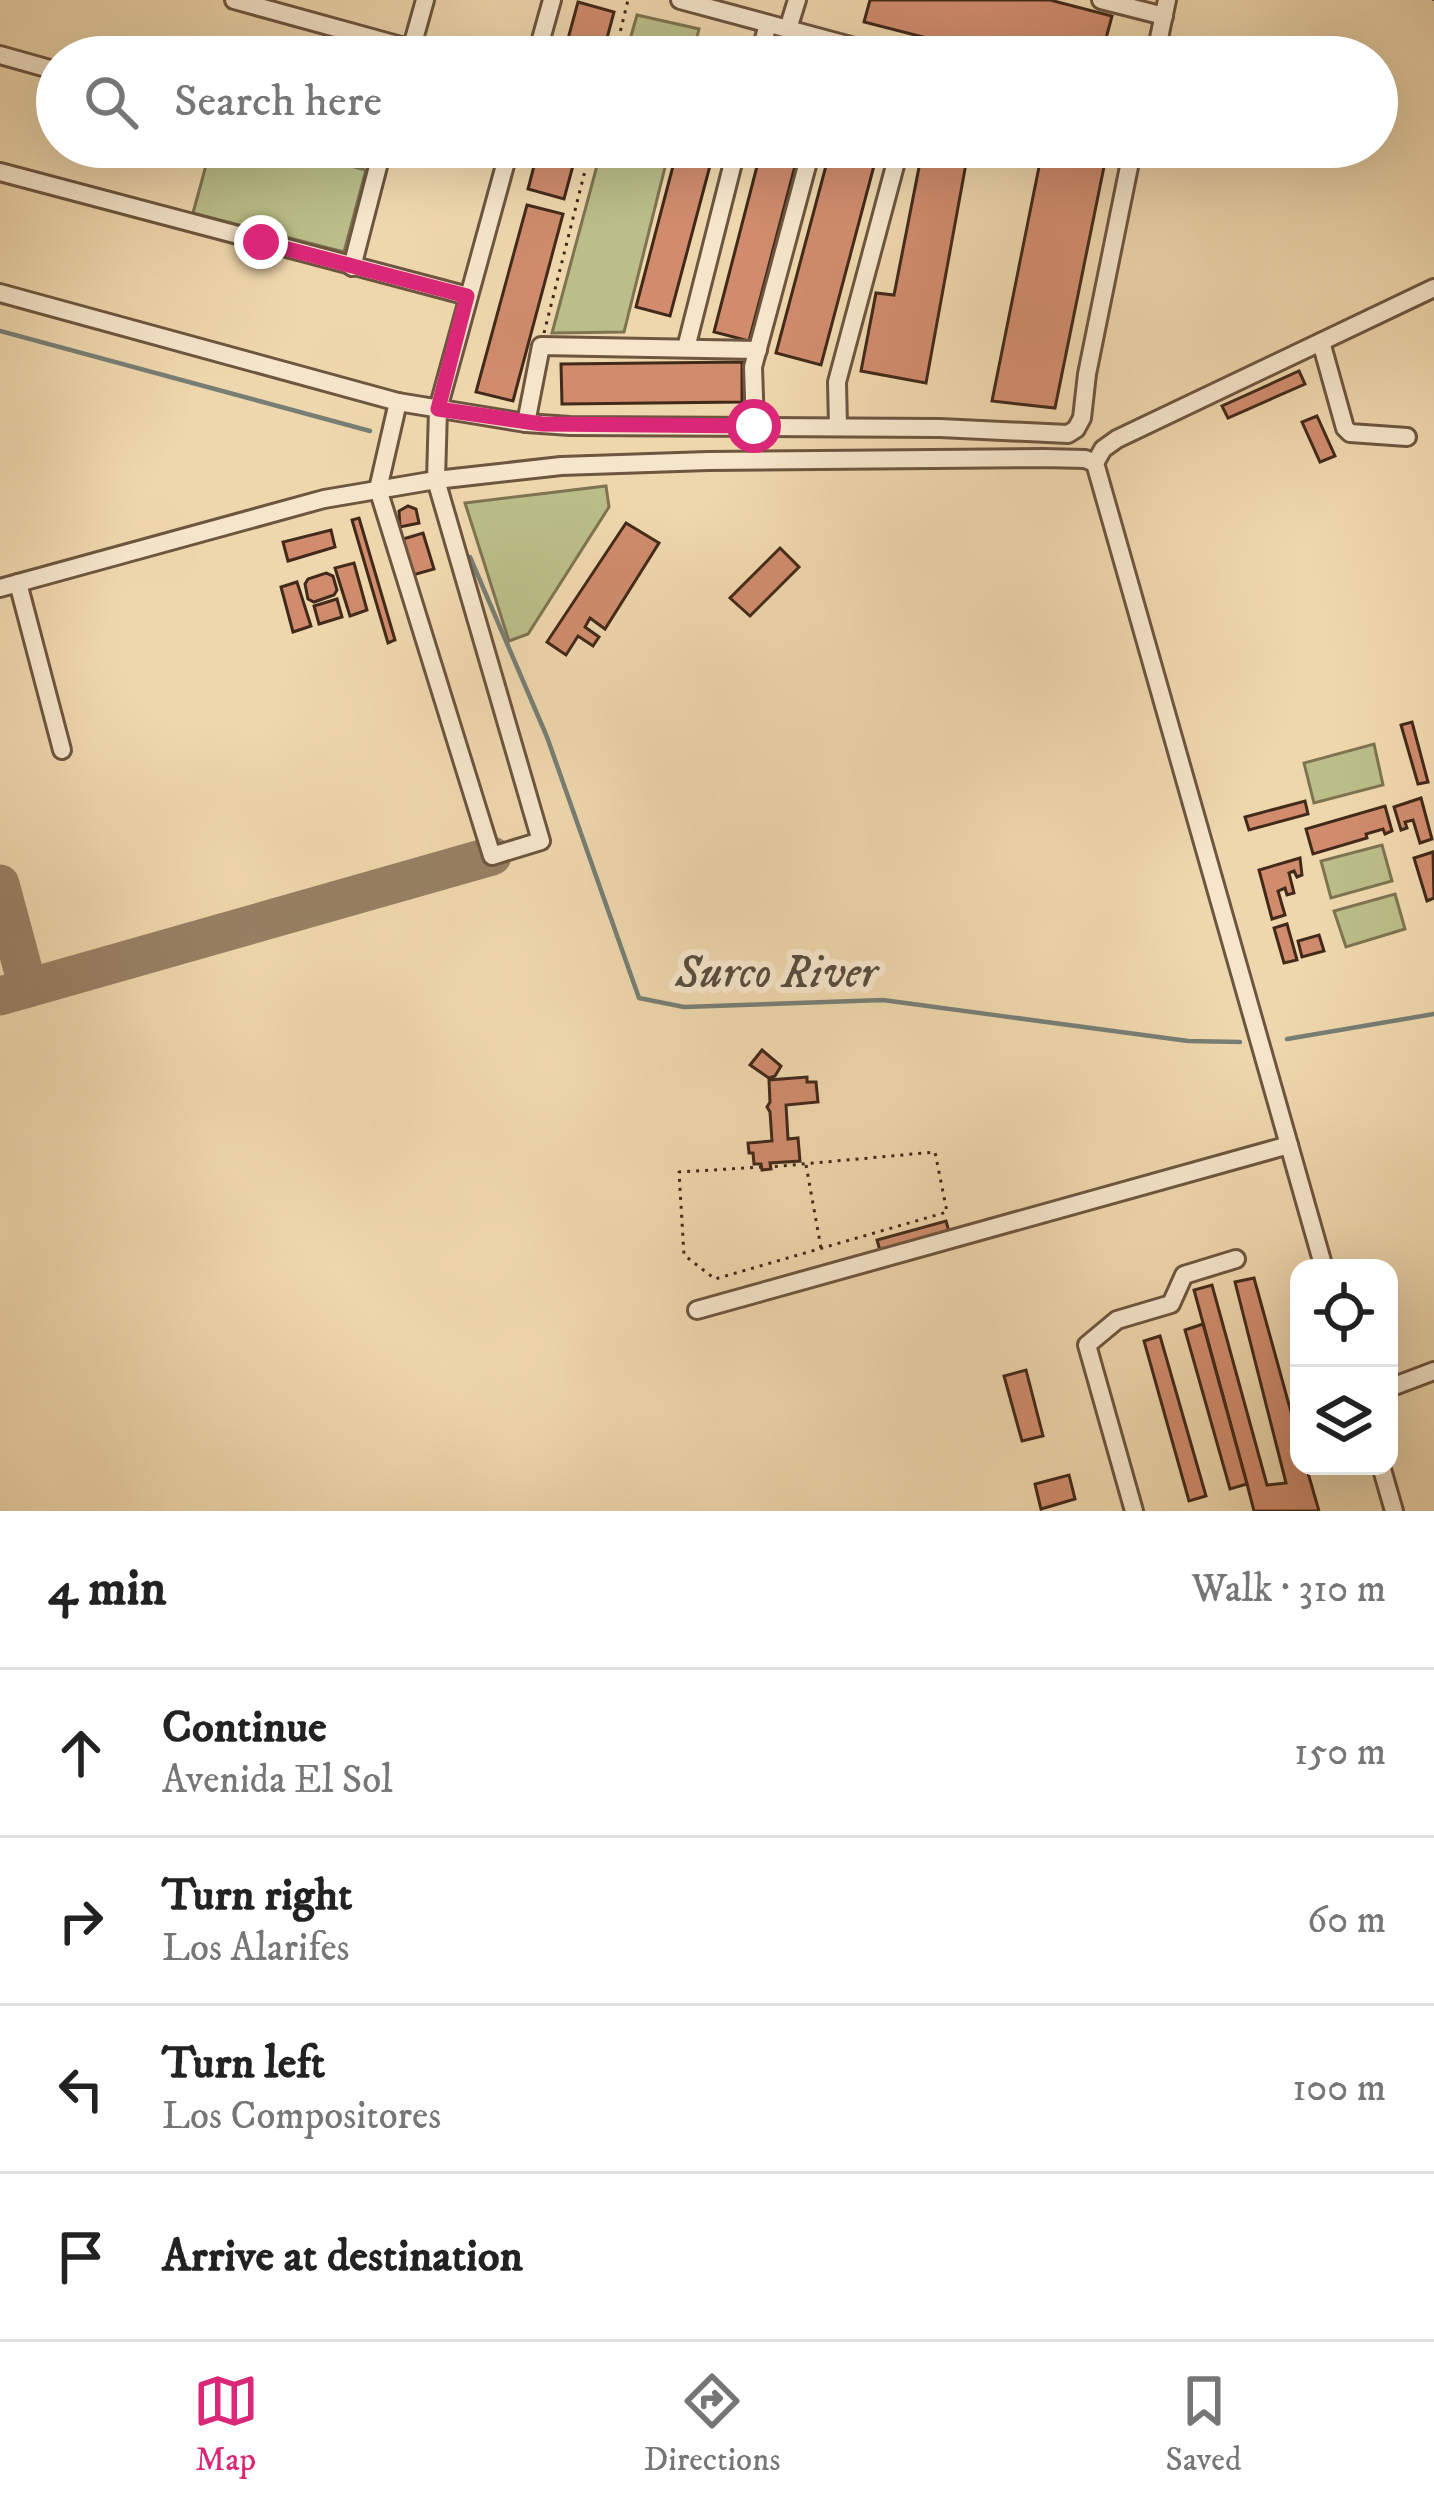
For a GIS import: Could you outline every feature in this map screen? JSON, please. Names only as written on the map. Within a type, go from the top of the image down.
[{"type":"street","points":[[234,0],[354,36]]},
{"type":"street","points":[[415,36],[425,0]]},
{"type":"street","points":[[542,36],[552,0]]},
{"type":"street","points":[[680,0],[805,36]]},
{"type":"street","points":[[788,29],[797,0]]},
{"type":"street","points":[[1101,0],[1165,8]]},
{"type":"street","points":[[765,36],[768,24]]},
{"type":"street","points":[[0,55],[36,64]]},
{"type":"street","points":[[352,267],[378,168]]},
{"type":"street","points":[[398,402],[378,490],[492,856],[541,841],[436,480],[438,409],[504,168]]},
{"type":"street","points":[[686,348],[731,168]]},
{"type":"street","points":[[754,426],[753,367],[806,168]]},
{"type":"street","points":[[838,426],[837,382],[895,168]]},
{"type":"street","points":[[0,293],[398,402],[526,422],[1064,434],[1076,429],[1082,418],[1129,168]]},
{"type":"street","points":[[0,172],[467,296]]},
{"type":"street","points":[[1321,1259],[1095,463],[1102,449],[1118,440],[1434,288]]},
{"type":"street","points":[[1322,342],[1345,428],[1350,433],[1407,437]]},
{"type":"street","points":[[526,422],[541,346],[758,350]]},
{"type":"street","points":[[62,751],[9,586],[324,499],[436,480],[561,466],[708,460],[1042,458],[1095,463]]},
{"type":"street","points":[[697,1310],[1289,1145]]},
{"type":"street","points":[[1134,1511],[1088,1345],[1118,1320],[1171,1304],[1184,1275],[1236,1259]]},
{"type":"street","points":[[1398,1385],[1434,1371]]},
{"type":"street","points":[[1384,1475],[1394,1511]]},
{"type":"path","points":[[619,36],[628,0]]},
{"type":"path","points":[[541,346],[586,168]]},
{"type":"path","points":[[762,1167],[679,1172],[684,1255],[715,1279],[947,1212],[935,1152],[770,1167]]},
{"type":"path","points":[[806,1163],[821,1248]]},
{"type":"green space","points":[[637,15],[699,29],[697,36],[631,36]]},
{"type":"green space","points":[[205,168],[366,170],[344,252],[193,213]]},
{"type":"green space","points":[[596,168],[665,168],[624,332],[552,333]]},
{"type":"green space","points":[[606,486],[609,507],[528,634],[509,641],[465,503]]},
{"type":"green space","points":[[1374,744],[1383,785],[1314,803],[1304,763]]},
{"type":"green space","points":[[1382,845],[1392,881],[1331,898],[1321,861]]},
{"type":"green space","points":[[1395,894],[1405,929],[1346,947],[1334,911]]},
{"type":"building","points":[[870,0],[1050,0],[1112,16],[1107,36],[919,36],[864,22]]},
{"type":"building","points":[[578,2],[614,12],[608,36],[569,36]]},
{"type":"building","points":[[534,168],[572,168],[564,199],[528,189]]},
{"type":"building","points":[[672,168],[709,168],[670,316],[636,307]]},
{"type":"building","points":[[757,168],[794,168],[749,341],[714,332]]},
{"type":"building","points":[[825,168],[873,168],[821,365],[776,353]]},
{"type":"building","points":[[919,168],[965,168],[926,383],[861,371],[876,293],[894,295]]},
{"type":"building","points":[[1039,168],[1104,168],[1055,408],[992,401]]},
{"type":"building","points":[[527,205],[563,214],[513,401],[476,392]]},
{"type":"building","points":[[742,362],[742,402],[562,404],[561,364]]},
{"type":"building","points":[[1299,371],[1305,384],[1228,418],[1222,406]]},
{"type":"building","points":[[1317,416],[1335,456],[1320,462],[1302,422]]},
{"type":"building","points":[[408,506],[416,509],[419,523],[400,527],[399,511]]},
{"type":"building","points":[[359,518],[395,640],[388,643],[352,520]]},
{"type":"building","points":[[626,523],[659,543],[605,629],[590,618],[585,627],[599,637],[593,646],[578,636],[566,655],[547,642]]},
{"type":"building","points":[[331,530],[335,547],[288,561],[283,542]]},
{"type":"building","points":[[423,533],[434,569],[413,575],[403,539]]},
{"type":"building","points":[[780,548],[799,567],[750,616],[730,598]]},
{"type":"building","points":[[354,563],[367,610],[350,616],[335,568]]},
{"type":"building","points":[[326,573],[333,576],[334,595],[314,602],[308,599],[308,579]]},
{"type":"building","points":[[297,582],[311,626],[293,632],[281,587]]},
{"type":"building","points":[[337,599],[342,617],[319,624],[314,606]]},
{"type":"building","points":[[1412,722],[1428,782],[1418,784],[1401,725]]},
{"type":"building","points":[[1421,798],[1432,839],[1420,843],[1413,820],[1401,830],[1394,807]]},
{"type":"building","points":[[1305,801],[1308,814],[1249,830],[1245,817]]},
{"type":"building","points":[[1385,806],[1392,831],[1385,834],[1383,829],[1313,854],[1306,829]]},
{"type":"building","points":[[1433,852],[1434,898],[1427,901],[1414,858]]},
{"type":"building","points":[[1300,858],[1302,875],[1289,873],[1294,893],[1287,895],[1285,888],[1278,891],[1285,915],[1272,919],[1259,870]]},
{"type":"building","points":[[1287,924],[1297,960],[1284,963],[1274,928]]},
{"type":"building","points":[[1319,935],[1324,951],[1302,957],[1298,941]]},
{"type":"building","points":[[762,1050],[781,1066],[775,1076],[769,1078],[750,1065]]},
{"type":"building","points":[[807,1077],[807,1082],[816,1082],[818,1102],[786,1105],[788,1139],[798,1138],[800,1161],[770,1163],[771,1169],[762,1170],[761,1164],[754,1164],[748,1143],[772,1141],[769,1080]]},
{"type":"building","points":[[946,1221],[950,1235],[881,1254],[877,1240]]},
{"type":"building","points":[[1254,1278],[1290,1408],[1290,1475],[1309,1475],[1319,1511],[1254,1511],[1194,1290],[1212,1285],[1267,1485],[1286,1483],[1235,1282]]},
{"type":"building","points":[[1203,1324],[1247,1484],[1230,1489],[1185,1330]]},
{"type":"building","points":[[1160,1336],[1206,1496],[1189,1501],[1144,1341]]},
{"type":"building","points":[[1026,1370],[1043,1436],[1022,1441],[1004,1376]]},
{"type":"building","points":[[1069,1475],[1075,1499],[1041,1509],[1035,1484]]},
{"type":"waterway","name":"Surco River","points":[[0,331],[370,431]]},
{"type":"waterway","name":"Surco River","points":[[470,557],[547,737],[639,998],[684,1007],[883,1000],[1188,1041],[1240,1042]]},
{"type":"waterway","name":"Surco River","points":[[1287,1039],[1434,1014]]},
{"type":"taxiway","points":[[0,996],[492,856]]},
{"type":"taxiway","points":[[0,884],[28,988]]},
{"type":"route","points":[[261,242],[467,296],[438,409],[570,426],[754,426]]}]
